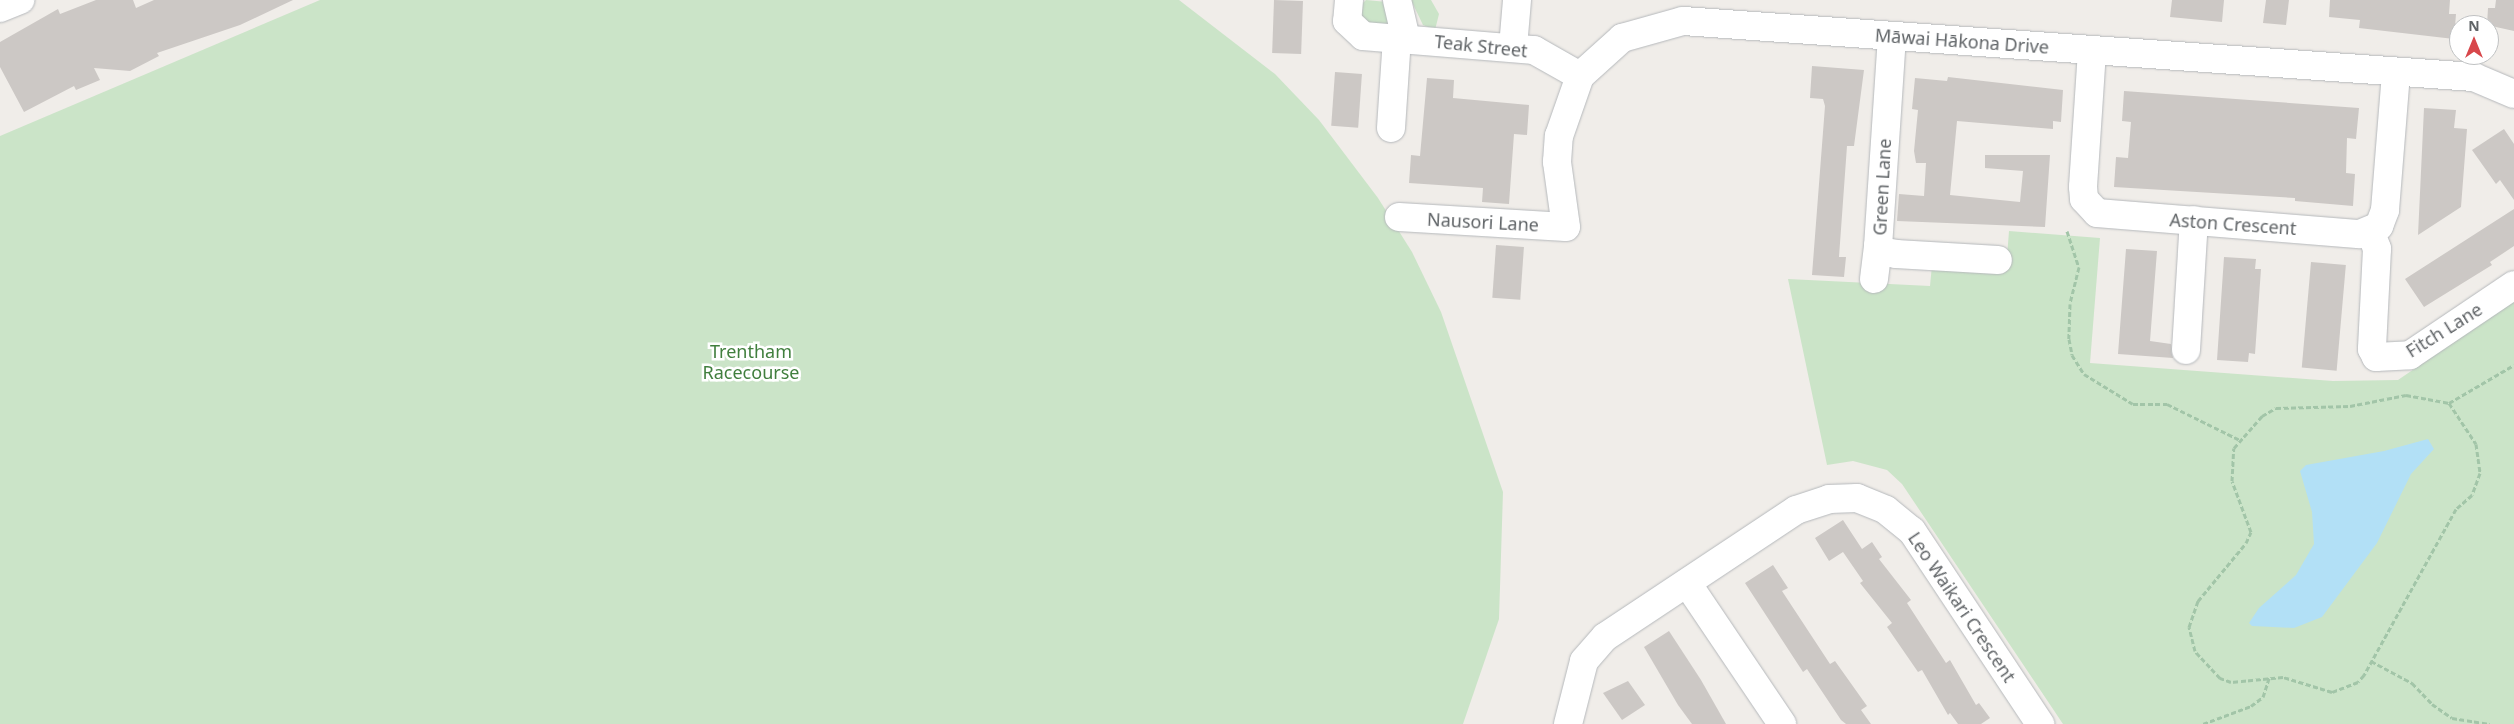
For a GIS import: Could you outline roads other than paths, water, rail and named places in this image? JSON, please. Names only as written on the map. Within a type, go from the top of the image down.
[{"type":"street","points":[[0,8],[20,0]]},
{"type":"street","name":"Teak Street","points":[[1349,0],[1348,21],[1357,32],[1401,38],[1513,47],[1546,55],[1580,76]]},
{"type":"street","points":[[1391,128],[1401,38],[1405,20],[1397,0]]},
{"type":"street","points":[[1513,47],[1517,0]]},
{"type":"street","name":"Māwai Hākona Drive","points":[[1566,227],[1557,162],[1559,136],[1580,76],[1622,38],[1682,21],[2474,77],[2514,94]]},
{"type":"street","name":"Green Lane","points":[[1892,36],[1878,246],[1885,252],[1896,254],[1998,260]]},
{"type":"street","name":"Aston Crescent","points":[[2092,51],[2084,199],[2097,213],[2371,233]]},
{"type":"street","points":[[2371,233],[2379,226],[2385,210],[2396,72]]},
{"type":"street","name":"Nausori Lane","points":[[1399,217],[1566,227]]},
{"type":"street","points":[[2186,350],[2194,220]]},
{"type":"street","name":"Fitch Lane","points":[[2371,233],[2377,250],[2372,349],[2376,357],[2410,355],[2514,285]]},
{"type":"street","points":[[1874,279],[1878,246]]},
{"type":"street","name":"Leo Waikari Crescent","points":[[1568,724],[1584,661],[1591,650],[1687,583],[1804,507],[1829,499],[1857,498],[1886,510],[1912,531],[2040,724]]},
{"type":"street","points":[[1687,583],[1782,724]]},
{"type":"water","points":[[2428,439],[2434,449],[2411,474],[2377,543],[2322,617],[2294,628],[2252,626],[2249,623],[2259,608],[2296,575],[2314,544],[2312,512],[2300,471],[2306,465],[2384,451]]},
{"type":"park label","name":"Trentham Racecourse","points":[[751,362]]}]
